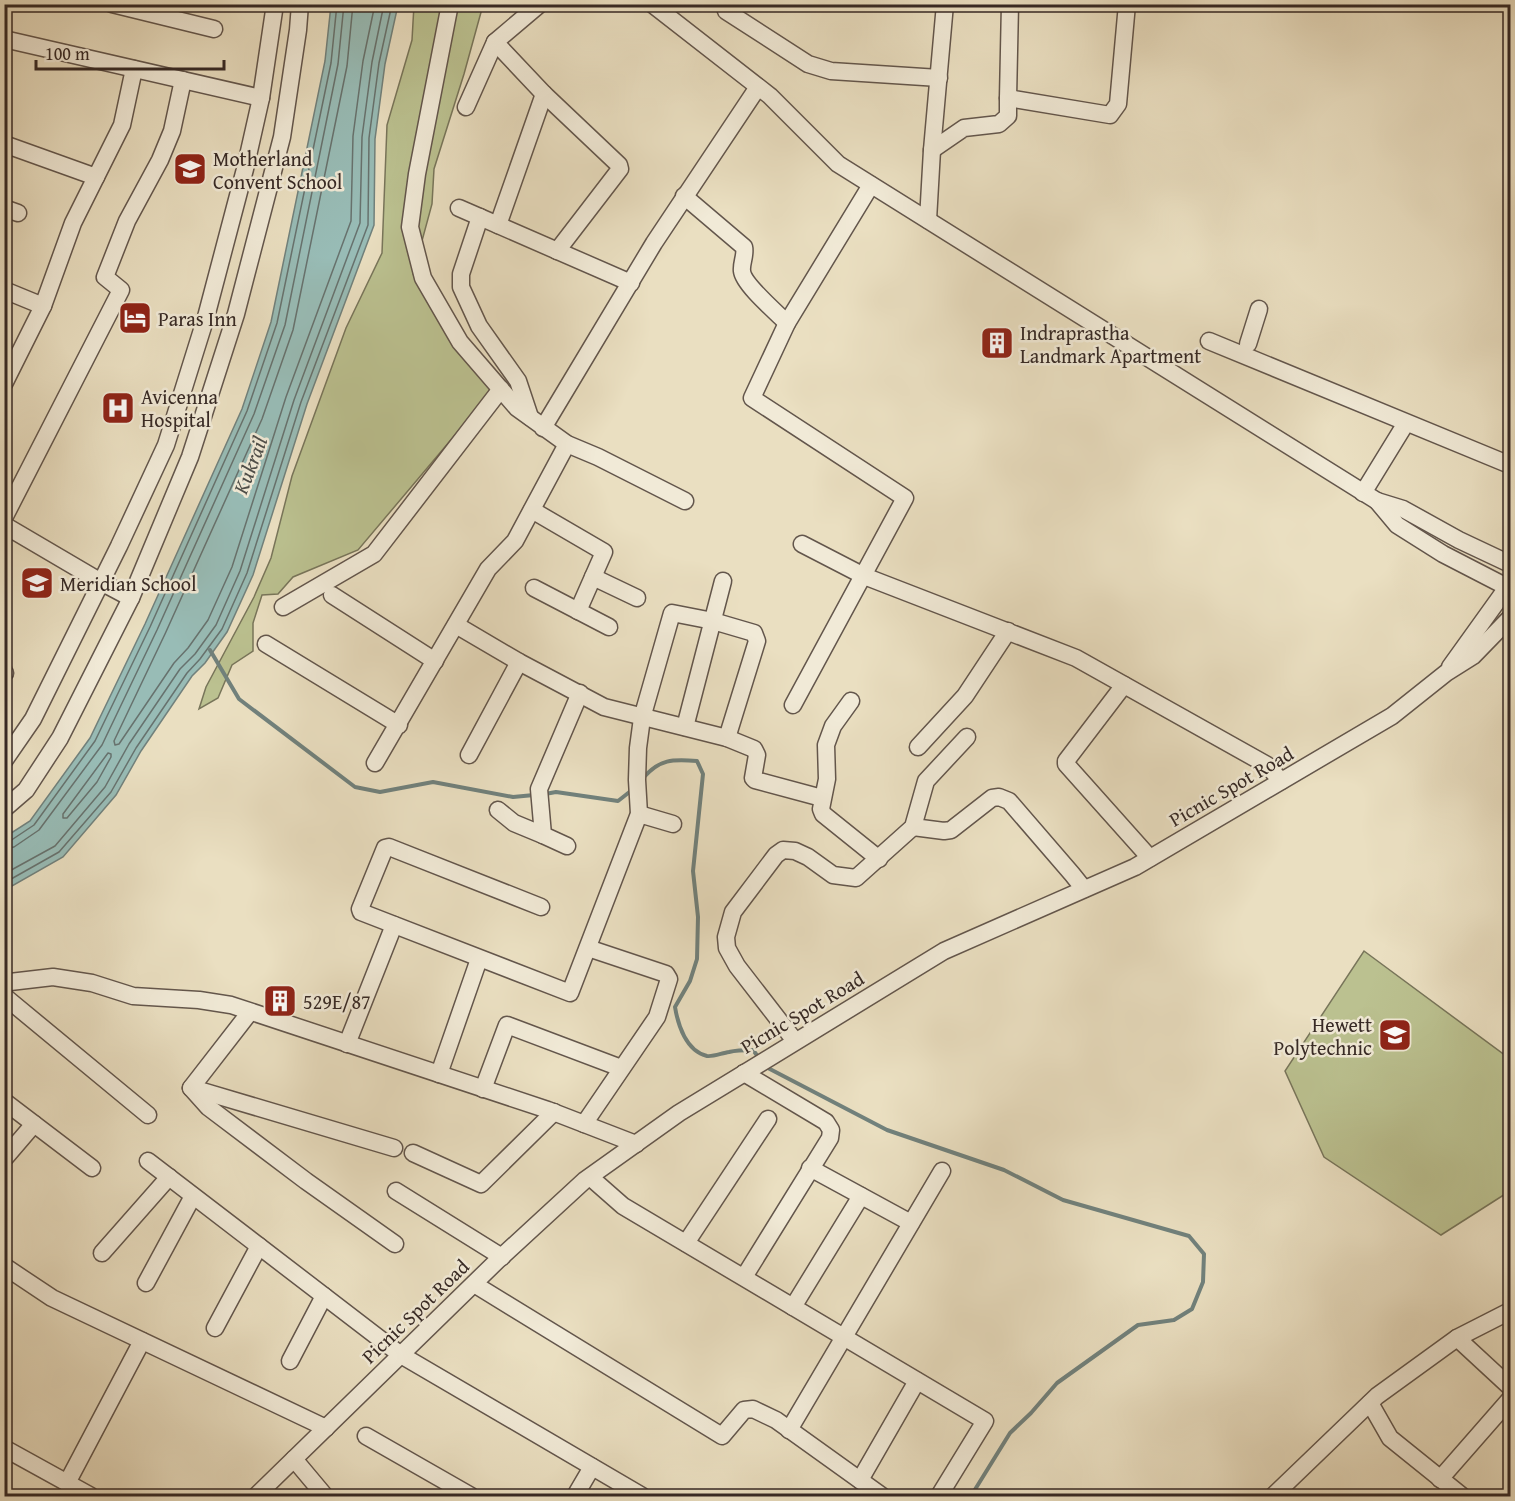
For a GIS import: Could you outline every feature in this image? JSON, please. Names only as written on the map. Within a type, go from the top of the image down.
[{"type":"street","points":[[112,4],[214,29]]},
{"type":"street","points":[[5,758],[33,719],[166,445],[206,317],[245,169],[261,98],[275,4]]},
{"type":"street","points":[[4,809],[26,790],[60,738],[131,598],[190,457],[236,314],[282,137],[300,4]]},
{"type":"street","points":[[450,4],[417,174],[410,227],[423,278],[460,342],[517,408],[567,444],[686,501]]},
{"type":"street","points":[[466,107],[495,42],[540,4]]},
{"type":"street","points":[[652,4],[770,96],[838,164],[1370,497],[1403,509],[1459,540],[1510,564],[1504,576],[1507,590]]},
{"type":"street","points":[[928,220],[945,4]]},
{"type":"street","points":[[932,150],[964,128],[999,124],[1008,116],[1010,4]]},
{"type":"street","points":[[1008,98],[1110,115],[1118,104],[1127,4]]},
{"type":"street","points":[[726,11],[808,64],[831,72],[939,78]]},
{"type":"street","points":[[4,39],[261,98]]},
{"type":"street","points":[[495,42],[544,94],[621,169],[557,251]]},
{"type":"street","points":[[4,384],[43,306],[73,223],[122,125],[134,69]]},
{"type":"street","points":[[4,518],[121,290],[105,278],[127,221],[172,131],[183,80]]},
{"type":"street","points":[[537,422],[631,283],[684,196],[758,87]]},
{"type":"street","points":[[498,225],[544,94]]},
{"type":"street","points":[[4,144],[96,177]]},
{"type":"street","points":[[793,705],[905,498],[752,398],[787,323],[872,185]]},
{"type":"street","points":[[684,196],[744,247],[742,271],[745,280],[787,323]]},
{"type":"street","points":[[459,208],[631,283]]},
{"type":"street","points":[[480,217],[461,274],[461,287],[479,326],[518,381],[537,422]]},
{"type":"street","points":[[4,290],[43,306]]},
{"type":"street","points":[[1248,344],[1259,309]]},
{"type":"street","points":[[1209,341],[1510,465]]},
{"type":"street","points":[[283,607],[374,554],[501,389]]},
{"type":"street","points":[[1370,497],[1406,423]]},
{"type":"street","points":[[375,763],[488,569],[515,541],[567,444]]},
{"type":"street","points":[[1370,497],[1397,525],[1507,590]]},
{"type":"street","points":[[532,510],[604,552],[578,611]]},
{"type":"street","points":[[4,525],[131,598]]},
{"type":"street","points":[[802,544],[864,576],[1076,658],[1268,765],[1281,782]]},
{"type":"street","points":[[593,577],[637,598]]},
{"type":"street","points":[[685,728],[723,581]]},
{"type":"street","points":[[534,588],[609,627]]},
{"type":"street","name":"Picnic Spot Road","points":[[1446,673],[1507,590]]},
{"type":"street","points":[[333,595],[435,661]]},
{"type":"street","points":[[541,907],[389,847],[385,848],[360,909],[361,912],[394,926],[479,959],[567,993],[572,991],[639,814],[638,748],[642,718],[672,613],[713,621],[754,633],[757,641],[727,738]]},
{"type":"street","name":"Picnic Spot Road","points":[[256,1497],[502,1257],[590,1177],[678,1113],[944,951],[1150,858],[1392,716],[1446,673],[1473,656],[1510,618]]},
{"type":"street","points":[[456,625],[519,662],[604,707],[727,738],[756,751],[758,755],[753,774],[755,780],[822,798]]},
{"type":"street","points":[[918,747],[965,696],[1008,631]]},
{"type":"street","points":[[266,644],[399,725]]},
{"type":"street","points":[[469,755],[519,662]]},
{"type":"street","points":[[1124,685],[1066,764],[1150,858]]},
{"type":"street","points":[[543,835],[539,789],[580,693]]},
{"type":"street","points":[[851,701],[833,726],[826,745],[827,779],[821,809],[823,814],[879,859]]},
{"type":"street","points":[[795,1041],[736,966],[727,948],[726,937],[733,912],[776,855],[783,850],[808,857],[833,875],[856,878],[913,827],[926,782],[968,737]]},
{"type":"street","points":[[913,827],[951,830],[992,798],[999,797],[1009,801],[1084,889]]},
{"type":"street","points":[[498,810],[514,823],[567,846]]},
{"type":"street","points":[[639,814],[673,824]]},
{"type":"street","points":[[347,1044],[394,926]]},
{"type":"street","points":[[584,1124],[657,1017],[669,977],[666,974],[588,948]]},
{"type":"street","points":[[438,1074],[479,959]]},
{"type":"street","points":[[4,985],[10,982],[53,977],[92,983],[133,996],[199,1000],[231,1005],[554,1112],[636,1144]]},
{"type":"street","points":[[4,996],[148,1115]]},
{"type":"street","points":[[191,1088],[250,1012]]},
{"type":"street","points":[[483,1089],[507,1025],[621,1068]]},
{"type":"street","points":[[744,1278],[830,1138],[831,1130],[829,1125],[749,1070]]},
{"type":"street","points":[[191,1088],[394,1148]]},
{"type":"street","points":[[191,1088],[208,1107],[395,1244]]},
{"type":"street","points":[[4,1101],[92,1168]]},
{"type":"street","points":[[413,1153],[482,1184],[554,1112]]},
{"type":"street","points":[[686,1244],[768,1119]]},
{"type":"street","points":[[4,1160],[34,1124]]},
{"type":"street","points":[[148,1161],[401,1355],[642,1497]]},
{"type":"street","points":[[810,1168],[911,1223]]},
{"type":"street","points":[[789,1430],[942,1171]]},
{"type":"street","points":[[102,1253],[169,1177]]},
{"type":"street","points":[[590,1177],[623,1206],[985,1421],[939,1497]]},
{"type":"street","points":[[396,1191],[502,1257]]},
{"type":"street","points":[[146,1283],[193,1196]]},
{"type":"street","points":[[793,1307],[861,1196]]},
{"type":"street","points":[[215,1328],[259,1246]]},
{"type":"street","points":[[4,1266],[52,1298],[326,1428]]},
{"type":"street","points":[[474,1284],[722,1436],[744,1410],[753,1409],[776,1420],[882,1497]]},
{"type":"street","points":[[290,1361],[324,1296]]},
{"type":"street","points":[[1273,1497],[1377,1396],[1457,1338],[1510,1311]]},
{"type":"street","points":[[1457,1338],[1510,1387]]},
{"type":"street","points":[[67,1483],[142,1341]]},
{"type":"street","points":[[860,1480],[918,1381]]},
{"type":"street","points":[[1440,1479],[1510,1399]]},
{"type":"street","points":[[1370,1403],[1390,1438],[1462,1497]]},
{"type":"street","points":[[366,1436],[471,1497]]},
{"type":"street","points":[[4,1448],[91,1497]]},
{"type":"street","points":[[294,1459],[325,1497]]},
{"type":"street","points":[[575,1497],[591,1467]]},
{"type":"green space","points":[[414,5],[483,5],[434,169],[432,204],[413,274],[457,343],[493,390],[358,550],[293,577],[278,594],[262,595],[253,623],[253,651],[232,665],[218,698],[199,709],[206,687],[254,597],[271,558],[292,476],[346,328],[382,253],[387,125],[412,40]]},
{"type":"green space","points":[[1364,951],[1510,1059],[1510,1191],[1441,1235],[1324,1157],[1285,1071]]},
{"type":"water","name":"Kukrail","points":[[331,5],[398,5],[385,64],[375,139],[374,225],[307,404],[253,575],[227,632],[205,663],[192,676],[141,751],[116,795],[63,857],[5,890],[5,837],[30,821],[90,738],[145,624],[242,409],[271,322],[325,61]]},
{"type":"waterway","points":[[210,650],[239,699],[355,787],[380,792],[433,782],[513,797],[534,795]]},
{"type":"waterway","points":[[643,778],[655,767],[673,760],[697,761],[703,774],[693,871],[698,917],[697,959],[690,981],[675,1007],[678,1022],[688,1043],[700,1053],[707,1056],[753,1050],[759,1058]]},
{"type":"waterway","points":[[545,794],[556,792],[618,801],[632,790]]},
{"type":"waterway","points":[[766,1067],[887,1130],[1004,1170],[1063,1200],[1189,1236],[1204,1254],[1203,1282],[1192,1309],[1174,1320],[1138,1325],[1057,1383],[1010,1433],[971,1496]]},
{"type":"place","name":"Motherland Convent School","points":[[190,169]]},
{"type":"place","name":"Paras Inn","points":[[135,318]]},
{"type":"place","name":"Indraprastha Landmark Apartment","points":[[997,343]]},
{"type":"place","name":"Avicenna Hospital","points":[[118,408]]},
{"type":"place","name":"Meridian School","points":[[37,583]]},
{"type":"place","name":"529E/87","points":[[280,1001]]},
{"type":"place","name":"Hewett Polytechnic","points":[[1395,1035]]}]
